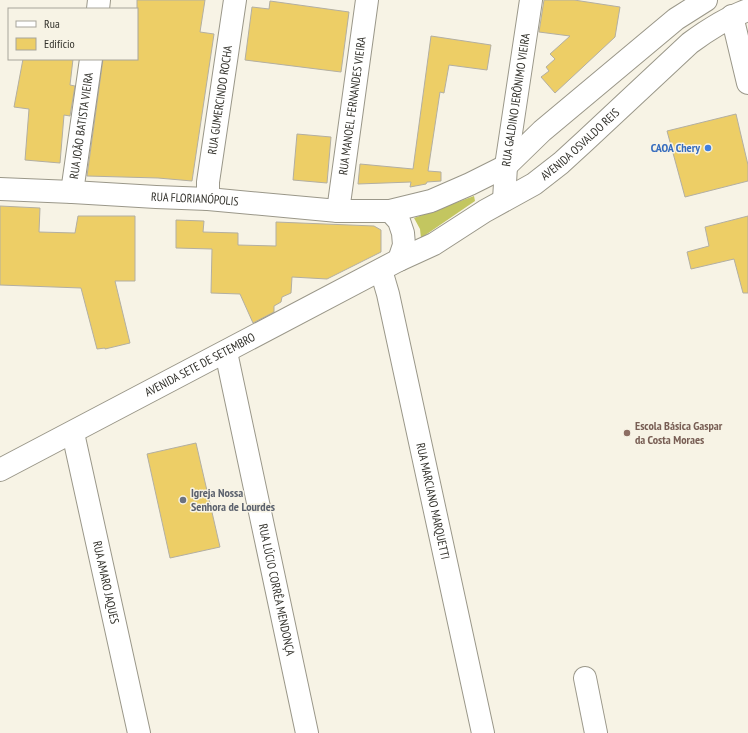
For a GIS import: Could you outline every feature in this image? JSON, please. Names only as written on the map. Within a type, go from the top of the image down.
[{"type":"street","name":"RUA GUMERCINDO ROCHA","points":[[208,199],[208,182],[235,0]]},
{"type":"street","name":"RUA MANOEL FERNANDES VIEIRA","points":[[338,211],[367,0]]},
{"type":"street","name":"RUA GALDINO JERÔNIMO VIEIRA","points":[[504,200],[506,166],[531,0]]},
{"type":"street","points":[[390,265],[404,245],[403,233],[399,221],[390,211],[431,201],[506,166],[542,132],[676,19],[706,0]]},
{"type":"street","points":[[740,12],[748,83]]},
{"type":"street","name":"AVENIDA OSVALDO REIS","points":[[390,265],[434,244],[485,211],[534,184],[561,163],[690,43],[708,29],[740,12]]},
{"type":"street","name":"RUA JOÃO BATISTA VIEIRA","points":[[72,192],[90,60]]},
{"type":"street","name":"RUA FLORIANÓPOLIS","points":[[0,189],[208,199],[338,211],[390,211]]},
{"type":"street","name":"AVENIDA SETE DE SETEMBRO","points":[[0,470],[390,265]]},
{"type":"street","name":"RUA MARCIANO MARQUETTI","points":[[390,265],[388,294],[483,733]]},
{"type":"street","name":"RUA LÚCIO CORRÊA MENDONÇA","points":[[226,352],[307,733]]},
{"type":"street","name":"RUA AMARO JAQUES","points":[[72,432],[139,733]]},
{"type":"street","points":[[585,678],[596,733]]},
{"type":"shaded area","points":[[474,196],[475,201],[421,238],[420,229],[414,218]]},
{"type":"building","points":[[137,0],[205,0],[200,32],[214,34],[192,181],[158,178],[87,176],[103,60],[138,60]]},
{"type":"building","points":[[544,0],[574,0],[620,7],[615,37],[555,93],[541,77],[549,71],[546,67],[555,59],[550,54],[570,36],[539,32]]},
{"type":"building","points":[[270,1],[349,12],[341,72],[245,60],[252,7],[269,9]]},
{"type":"building","points":[[431,36],[491,45],[487,70],[449,65],[444,93],[440,92],[428,171],[441,172],[441,181],[427,182],[426,184],[410,187],[411,182],[358,184],[360,164],[413,169]]},
{"type":"building","points":[[23,60],[73,60],[70,85],[75,86],[70,116],[64,115],[60,163],[25,160],[29,109],[14,107]]},
{"type":"building","name":"CAOA Chery","points":[[736,114],[748,165],[748,181],[685,197],[667,131]]},
{"type":"building","points":[[297,134],[331,137],[327,183],[293,180]]},
{"type":"building","points":[[0,206],[40,208],[39,232],[75,233],[78,216],[135,216],[135,281],[115,281],[130,343],[105,349],[97,349],[81,288],[0,285]]},
{"type":"building","points":[[748,216],[748,293],[743,293],[734,259],[691,269],[687,252],[709,246],[705,227]]},
{"type":"building","points":[[176,220],[204,221],[203,232],[238,233],[238,245],[276,246],[276,222],[374,226],[381,230],[381,252],[327,279],[292,277],[291,293],[282,297],[281,302],[274,306],[274,312],[253,323],[240,294],[211,293],[212,249],[176,248]]},
{"type":"building","name":"Igreja Nossa Senhora de Lourdes","points":[[196,443],[220,547],[170,558],[147,454]]},
{"type":"place","name":"CAOA Chery","points":[[708,148]]},
{"type":"place","name":"Escola Básica Gaspar da Costa Moraes","points":[[627,433]]},
{"type":"place","name":"Igreja Nossa Senhora de Lourdes","points":[[183,500]]}]
